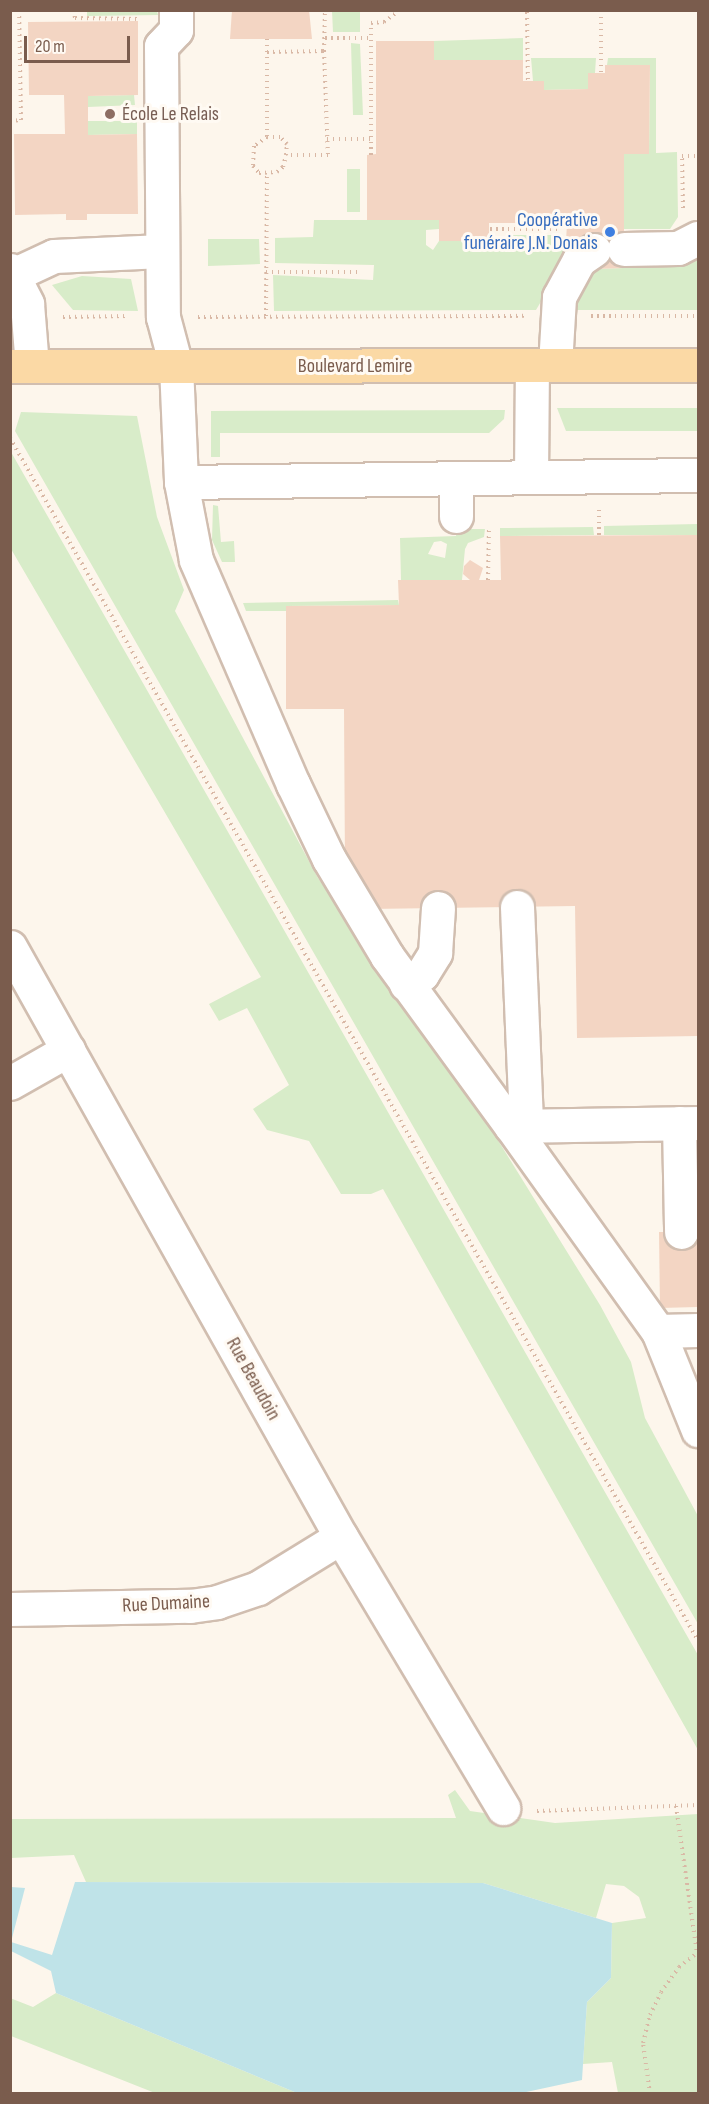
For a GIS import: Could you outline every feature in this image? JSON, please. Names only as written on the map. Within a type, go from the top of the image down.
[{"type":"main road","name":"Boulevard Lemire","points":[[21,366],[699,365]]},
{"type":"street","points":[[161,15],[176,30],[161,46],[163,317],[176,366],[181,482],[196,560],[293,784],[345,887],[406,984],[519,1126],[658,1330],[699,1430]]},
{"type":"street","points":[[531,477],[544,365],[559,297],[579,260],[595,245],[678,248],[691,227]]},
{"type":"street","points":[[21,366],[27,304],[12,272],[54,256],[162,251]]},
{"type":"street","points":[[181,482],[699,475]]},
{"type":"street","points":[[456,478],[456,516]]},
{"type":"street","points":[[517,907],[519,1126]]},
{"type":"street","points":[[406,984],[422,974],[435,953],[438,908]]},
{"type":"street","name":"Rue Beaudoin","points":[[10,947],[341,1537],[502,1806]]},
{"type":"street","points":[[10,1083],[68,1050]]},
{"type":"street","points":[[519,1126],[689,1123],[681,1232]]},
{"type":"street","points":[[658,1330],[699,1330]]},
{"type":"street","name":"Rue Dumaine","points":[[10,1609],[190,1606],[217,1602],[258,1588],[341,1537]]},
{"type":"path","points":[[10,121],[21,120],[19,10]]},
{"type":"path","points":[[74,10],[75,20],[161,15]]},
{"type":"path","points":[[286,155],[328,155],[324,51],[325,10]]},
{"type":"path","points":[[601,11],[601,73]]},
{"type":"path","points":[[527,12],[528,81]]},
{"type":"path","points":[[371,155],[371,23],[384,22],[396,13]]},
{"type":"path","points":[[325,38],[371,38]]},
{"type":"path","points":[[267,39],[267,137]]},
{"type":"path","points":[[267,52],[324,51]]},
{"type":"path","points":[[267,137],[280,137],[287,144],[283,167],[267,174],[253,166],[254,146],[267,137]]},
{"type":"path","points":[[327,139],[371,139]]},
{"type":"path","points":[[691,227],[682,156],[699,156]]},
{"type":"path","points":[[266,316],[267,174]]},
{"type":"path","points":[[489,229],[567,229],[595,245]]},
{"type":"path","points":[[266,272],[362,272]]},
{"type":"path","points":[[57,317],[137,316]]},
{"type":"path","points":[[195,317],[535,316]]},
{"type":"path","points":[[586,316],[699,316]]},
{"type":"path","points":[[10,438],[699,1641]]},
{"type":"path","points":[[599,535],[600,526]]},
{"type":"path","points":[[488,580],[489,528]]},
{"type":"path","points":[[502,1806],[542,1811],[699,1805]]},
{"type":"path","points":[[650,2094],[643,2043],[650,2015],[661,1992],[679,1967],[698,1953],[676,1806]]},
{"type":"green space","points":[[87,10],[157,11],[158,15],[87,16]]},
{"type":"green space","points":[[332,11],[360,11],[360,32],[333,32]]},
{"type":"green space","points":[[523,38],[523,60],[434,60],[434,41]]},
{"type":"green space","points":[[351,43],[360,44],[363,115],[353,115]]},
{"type":"green space","points":[[531,58],[596,58],[595,73],[588,73],[588,89],[544,90],[544,81],[533,81]]},
{"type":"green space","points":[[608,58],[656,58],[656,153],[677,152],[678,217],[670,229],[624,229],[624,154],[649,154],[650,66],[607,65]]},
{"type":"green space","points":[[134,95],[135,105],[88,107],[88,96]]},
{"type":"green space","points":[[88,121],[137,121],[137,134],[88,135]]},
{"type":"green space","points":[[347,169],[360,169],[360,212],[347,212]]},
{"type":"green space","points":[[314,220],[439,220],[439,229],[426,230],[426,245],[433,250],[439,241],[485,241],[496,251],[511,249],[512,235],[559,235],[560,248],[573,247],[536,310],[274,311],[273,275],[373,280],[374,265],[275,263],[275,238],[313,237]]},
{"type":"green space","points":[[208,239],[259,239],[260,264],[208,266]]},
{"type":"green space","points":[[698,256],[698,310],[574,310],[575,289],[594,269],[624,268],[624,262]]},
{"type":"green space","points":[[82,276],[131,279],[138,311],[73,310],[52,285]]},
{"type":"green space","points":[[557,408],[698,408],[698,431],[566,431]]},
{"type":"green space","points":[[505,410],[504,419],[489,433],[220,433],[220,457],[211,457],[211,411]]},
{"type":"green space","points":[[21,412],[137,416],[157,517],[184,590],[175,611],[318,878],[460,1079],[600,1305],[631,1362],[645,1418],[698,1516],[698,1624],[15,431]]},
{"type":"green space","points":[[11,452],[698,1655],[698,1750],[383,1189],[371,1194],[341,1194],[309,1141],[267,1130],[253,1109],[289,1085],[247,1008],[219,1021],[209,1004],[261,977],[11,549]]},
{"type":"green space","points":[[213,505],[218,506],[221,542],[234,541],[235,562],[222,562],[212,540]]},
{"type":"green space","points":[[698,524],[698,535],[604,535],[604,526]]},
{"type":"green space","points":[[593,527],[594,535],[500,536],[500,528]]},
{"type":"green space","points":[[457,529],[485,529],[484,537],[468,543],[465,549],[462,580],[401,580],[400,538],[456,536]],"holes":[[[441,541],[447,544],[445,558],[428,554],[434,542]]]},
{"type":"green space","points":[[398,600],[399,605],[286,606],[286,611],[246,611],[243,603]]},
{"type":"green space","points":[[455,1790],[470,1811],[555,1823],[698,1814],[698,2093],[618,2093],[612,2062],[583,2064],[587,2002],[611,1978],[612,1923],[646,1918],[639,1897],[624,1886],[606,1884],[596,1918],[483,1883],[86,1882],[74,1855],[11,1858],[10,1819],[456,1818],[448,1795]]},
{"type":"green space","points":[[56,1993],[297,2093],[155,2093],[11,2036],[10,1998],[33,2007]]},
{"type":"water","points":[[75,1882],[483,1883],[612,1923],[611,1978],[587,2002],[582,2080],[517,2094],[297,2093],[56,1993],[51,1971],[11,1951],[11,1942],[52,1955]]},
{"type":"water","points":[[10,1887],[25,1888],[11,1942]]},
{"type":"building","points":[[232,10],[309,10],[312,39],[230,39]]},
{"type":"building","points":[[138,21],[138,95],[88,96],[88,135],[137,134],[138,214],[87,214],[87,220],[66,220],[66,214],[15,215],[14,134],[65,134],[64,95],[29,95],[28,22]]},
{"type":"building","points":[[376,41],[434,41],[434,60],[523,60],[523,81],[544,81],[544,90],[588,89],[588,73],[605,73],[605,65],[650,65],[649,154],[624,154],[624,268],[594,269],[594,242],[566,242],[567,223],[489,223],[489,241],[439,241],[439,220],[367,220],[367,155],[376,154]]},
{"type":"building","points":[[698,535],[698,1036],[577,1038],[575,906],[369,909],[345,870],[344,709],[286,709],[286,606],[399,605],[398,580],[470,580],[463,574],[464,566],[470,560],[483,568],[479,580],[501,580],[500,536]]},
{"type":"building","points":[[659,1232],[698,1232],[698,1307],[660,1308]]},
{"type":"place","name":"École Le Relais","points":[[110,114]]},
{"type":"place","name":"Coopérative funéraire J.N. Donais","points":[[610,232]]}]
